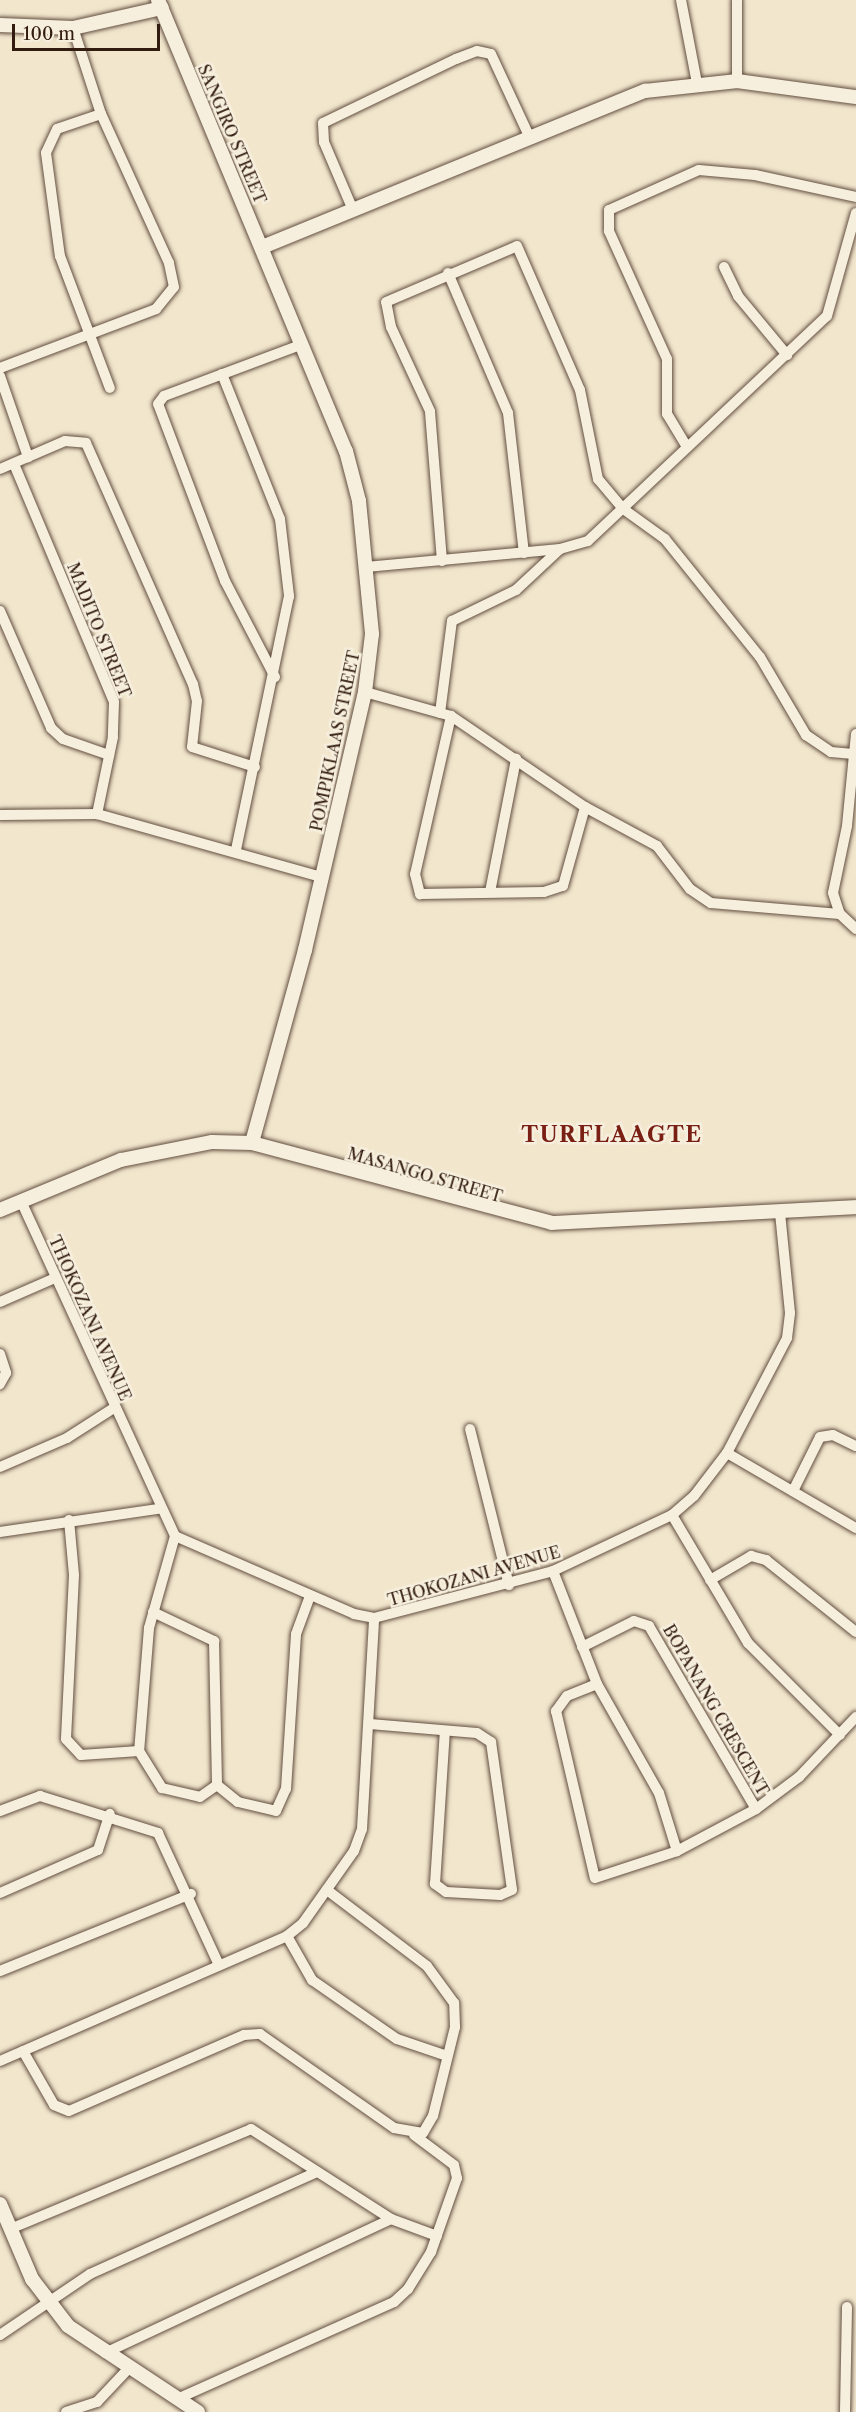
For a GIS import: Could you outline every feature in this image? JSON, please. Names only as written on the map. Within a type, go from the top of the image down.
[{"type":"street","points":[[681,0],[697,83]]},
{"type":"street","points":[[737,0],[737,81]]},
{"type":"street","points":[[0,25],[73,28],[160,4]]},
{"type":"street","name":"SANGIRO STREET","points":[[160,4],[262,247]]},
{"type":"street","points":[[0,368],[156,309],[174,287],[169,263],[101,114],[73,28]]},
{"type":"street","points":[[353,210],[324,142],[323,123],[456,58],[477,51],[491,54],[529,136]]},
{"type":"street","points":[[262,247],[614,101],[697,83],[737,81],[856,98]]},
{"type":"street","points":[[101,114],[57,129],[46,153],[55,236],[110,388]]},
{"type":"street","points":[[687,447],[667,414],[667,359],[609,231],[609,210],[699,170],[755,175],[856,197]]},
{"type":"street","points":[[366,567],[560,549],[588,542],[827,316],[856,213]]},
{"type":"street","name":"POMPIKLAAS STREET","points":[[252,1143],[305,950],[372,653],[366,567],[354,476],[303,344],[262,247]]},
{"type":"street","points":[[442,561],[430,411],[386,309],[391,296],[505,247],[521,249],[580,390],[594,471],[622,508],[665,539],[760,657],[806,735],[831,752],[854,754]]},
{"type":"street","points":[[724,267],[738,296],[787,355]]},
{"type":"street","points":[[448,273],[508,413],[524,553]]},
{"type":"street","points":[[274,677],[225,581],[159,410],[164,396],[303,344]]},
{"type":"street","points":[[222,374],[286,545],[290,596],[236,850]]},
{"type":"street","points":[[0,376],[28,457]]},
{"type":"street","points":[[0,469],[65,441],[86,442],[193,684],[197,701],[192,747],[255,767]]},
{"type":"street","name":"MADITO STREET","points":[[14,464],[114,702],[109,755],[97,814]]},
{"type":"street","points":[[560,549],[516,590],[452,621],[446,714],[415,874],[417,888],[425,897],[563,886],[585,807]]},
{"type":"street","points":[[0,611],[51,728],[63,739],[109,755]]},
{"type":"street","points":[[365,692],[446,714],[585,807],[657,846],[690,888],[711,903],[840,914]]},
{"type":"street","points":[[856,734],[851,826],[833,886],[840,914],[856,929]]},
{"type":"street","points":[[490,892],[516,759]]},
{"type":"street","points":[[0,814],[97,814],[236,850],[321,878]]},
{"type":"street","name":"MASANGO STREET","points":[[0,1210],[151,1151],[252,1143],[552,1223],[856,1207]]},
{"type":"street","name":"THOKOZANI AVENUE","points":[[21,1201],[158,1509],[175,1536],[310,1596],[374,1617],[509,1585],[553,1571],[672,1515],[727,1453],[789,1328],[780,1212]]},
{"type":"street","points":[[0,1302],[56,1278]]},
{"type":"street","points":[[0,1354],[6,1373],[0,1383]]},
{"type":"street","points":[[0,1467],[67,1438],[114,1408]]},
{"type":"street","points":[[470,1429],[509,1585]]},
{"type":"street","points":[[793,1491],[820,1437],[833,1435],[856,1446]]},
{"type":"street","points":[[727,1453],[856,1528]]},
{"type":"street","points":[[0,1533],[69,1520],[158,1509]]},
{"type":"street","points":[[672,1515],[748,1643],[840,1735]]},
{"type":"street","points":[[69,1520],[74,1575],[66,1739],[81,1755],[139,1751]]},
{"type":"street","points":[[175,1536],[153,1612],[139,1751],[162,1788],[200,1797],[217,1785]]},
{"type":"street","points":[[710,1580],[744,1558],[766,1560],[856,1632]]},
{"type":"street","points":[[553,1571],[597,1684],[643,1756],[677,1851]]},
{"type":"street","points":[[153,1612],[214,1641],[217,1785],[238,1802],[270,1812],[281,1807],[296,1634],[310,1596]]},
{"type":"street","points":[[0,2061],[218,1963],[287,1936],[327,1890],[362,1829],[370,1724],[374,1617]]},
{"type":"street","name":"BOPANANG CRESCENT","points":[[582,1647],[634,1621],[649,1626],[756,1809],[677,1851],[595,1878],[556,1711],[567,1696],[597,1684]]},
{"type":"street","points":[[756,1809],[782,1792],[856,1717]]},
{"type":"street","points":[[370,1724],[477,1733],[495,1750],[512,1890],[500,1895],[446,1892],[435,1884],[445,1731]]},
{"type":"street","points":[[0,1811],[40,1796],[110,1814],[158,1833],[190,1894],[218,1963]]},
{"type":"street","points":[[0,1893],[98,1851],[110,1814]]},
{"type":"street","points":[[327,1890],[440,1978],[456,2014],[429,2127],[414,2135]]},
{"type":"street","points":[[0,1971],[190,1894]]},
{"type":"street","points":[[287,1936],[312,1980],[397,2039],[447,2056]]},
{"type":"street","points":[[23,2051],[54,2105],[69,2111],[244,2036],[260,2034],[394,2128],[414,2135],[457,2171],[437,2236],[421,2275],[394,2302],[177,2399]]},
{"type":"street","points":[[10,2229],[244,2129],[259,2132],[391,2219],[437,2236]]},
{"type":"street","points":[[0,2335],[90,2274],[317,2172]]},
{"type":"street","points":[[0,2204],[46,2302],[105,2353],[198,2412]]},
{"type":"street","points":[[105,2353],[391,2219]]},
{"type":"street","points":[[845,2412],[846,2307]]},
{"type":"street","points":[[66,2412],[97,2402],[129,2368]]},
{"type":"district","name":"TURFLAAGTE","points":[[612,1135]]}]
